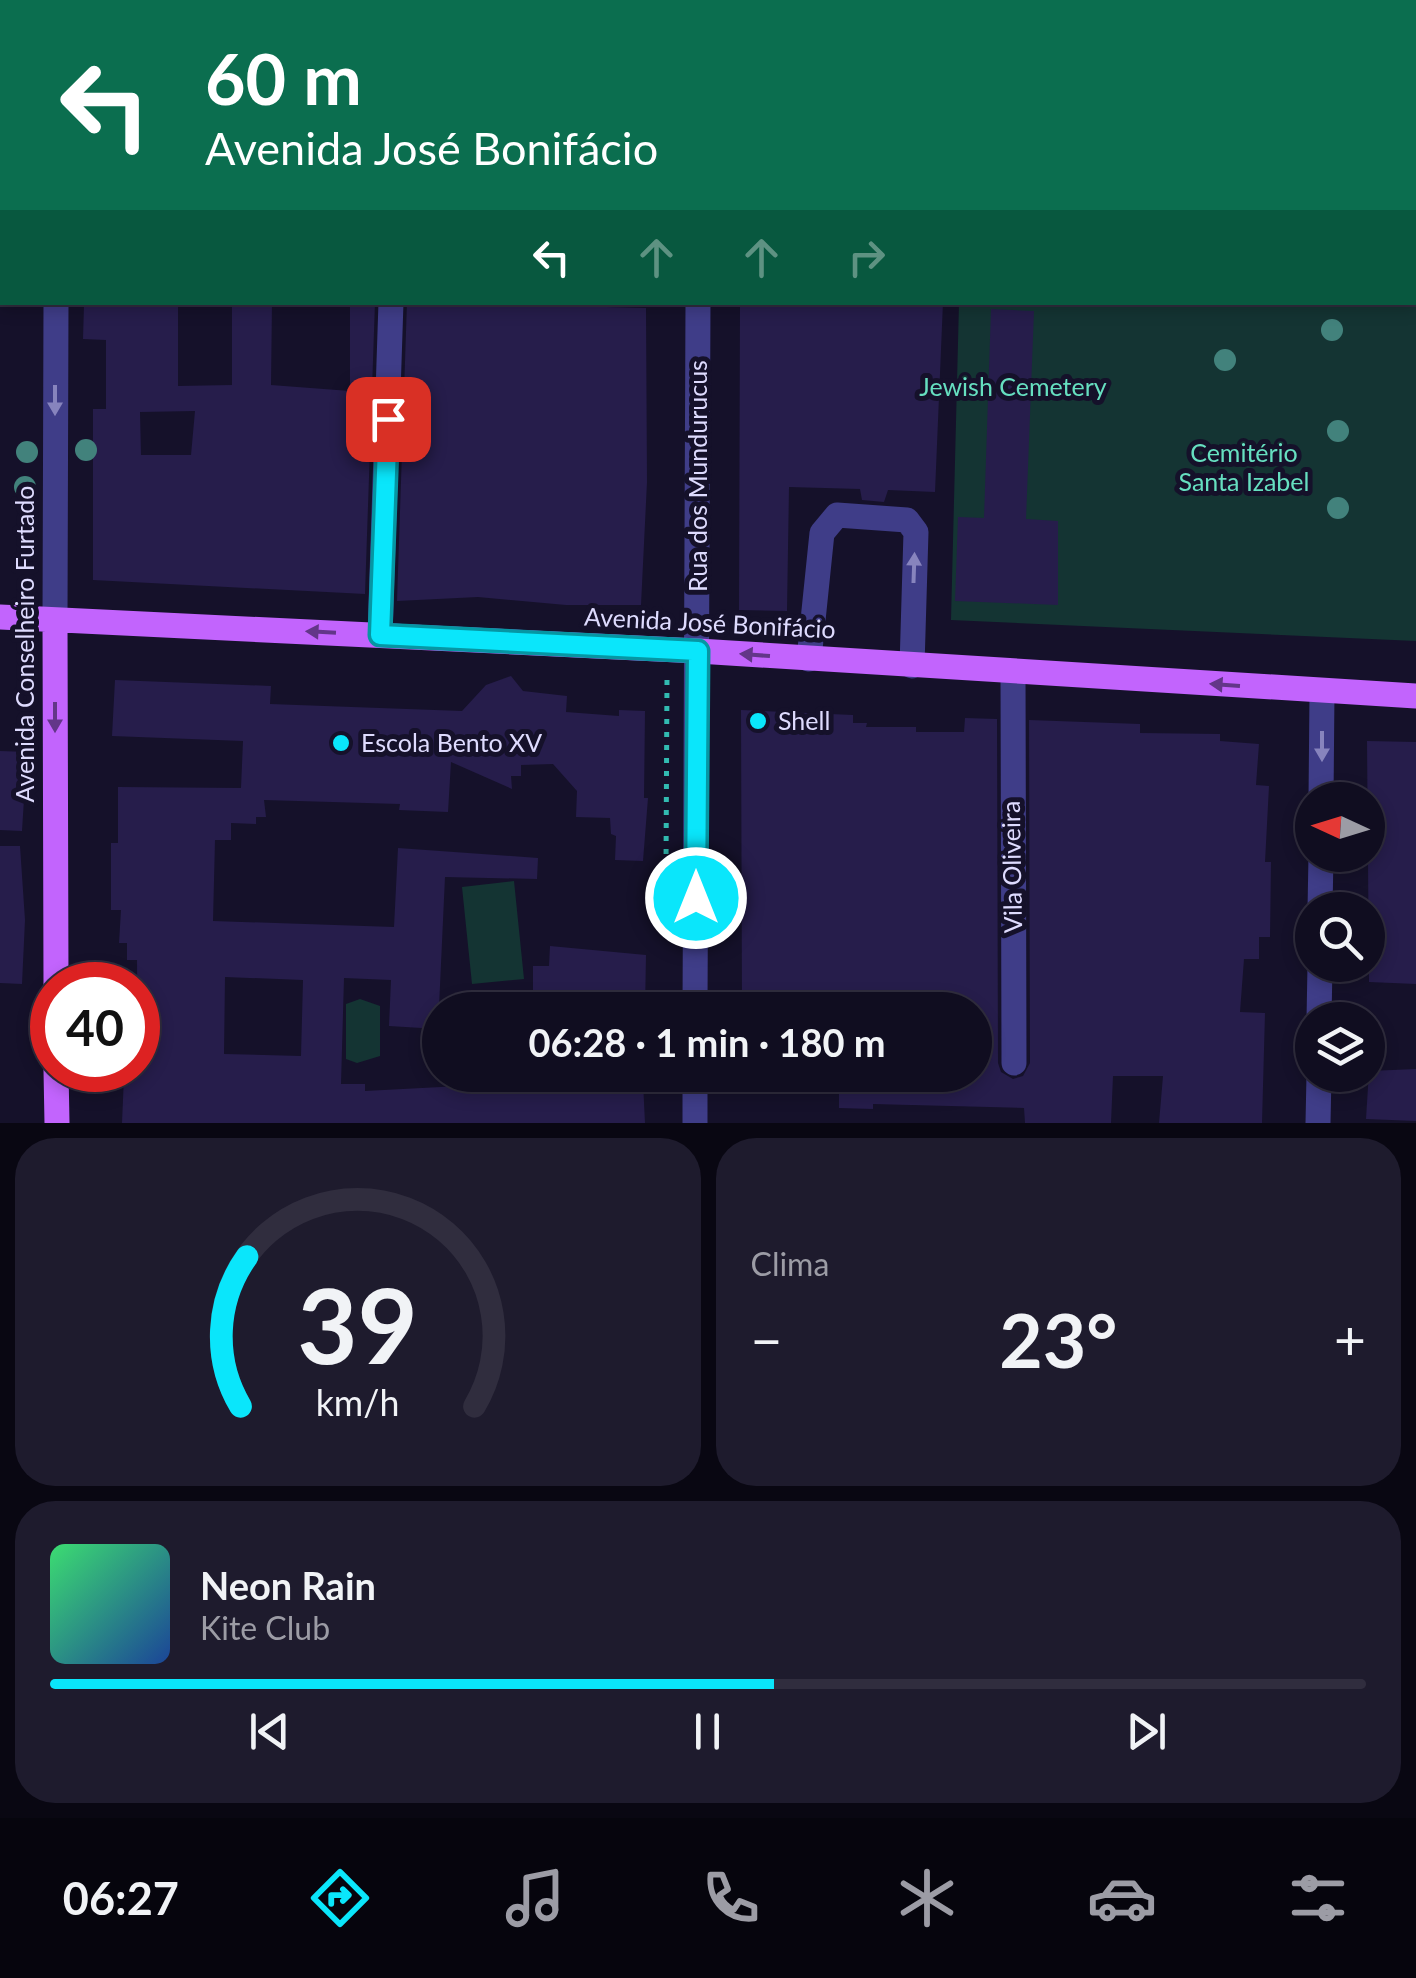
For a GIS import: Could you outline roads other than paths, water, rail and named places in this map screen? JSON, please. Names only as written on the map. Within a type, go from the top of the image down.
[{"type":"main road","name":"Avenida José Bonifácio","points":[[0,616],[698,651],[1416,696]]},
{"type":"main road","name":"Avenida Conselheiro Furtado","points":[[55,620],[56,962]]},
{"type":"main road","points":[[56,1092],[56,1123]]},
{"type":"street","name":"Avenida Conselheiro Furtado","points":[[55,620],[56,305]]},
{"type":"street","points":[[380,635],[391,305]]},
{"type":"street","name":"Rua dos Mundurucus","points":[[696,992],[698,305]]},
{"type":"street","points":[[810,658],[822,533],[828,523],[838,515],[908,520],[916,532],[912,666]]},
{"type":"street","name":"Vila Oliveira","points":[[1013,672],[1014,1063]]},
{"type":"street","points":[[1321,782],[1322,692]]},
{"type":"street","points":[[694,1123],[695,1092]]},
{"type":"street","points":[[1318,1123],[1319,1092]]},
{"type":"place","name":"Shell","points":[[758,721]]},
{"type":"place","name":"Escola Bento XV","points":[[341,743]]},
{"type":"park label","name":"Jewish Cemetery","points":[[1013,387]]},
{"type":"park label","name":"Cemitério Santa Izabel","points":[[1244,468]]}]
